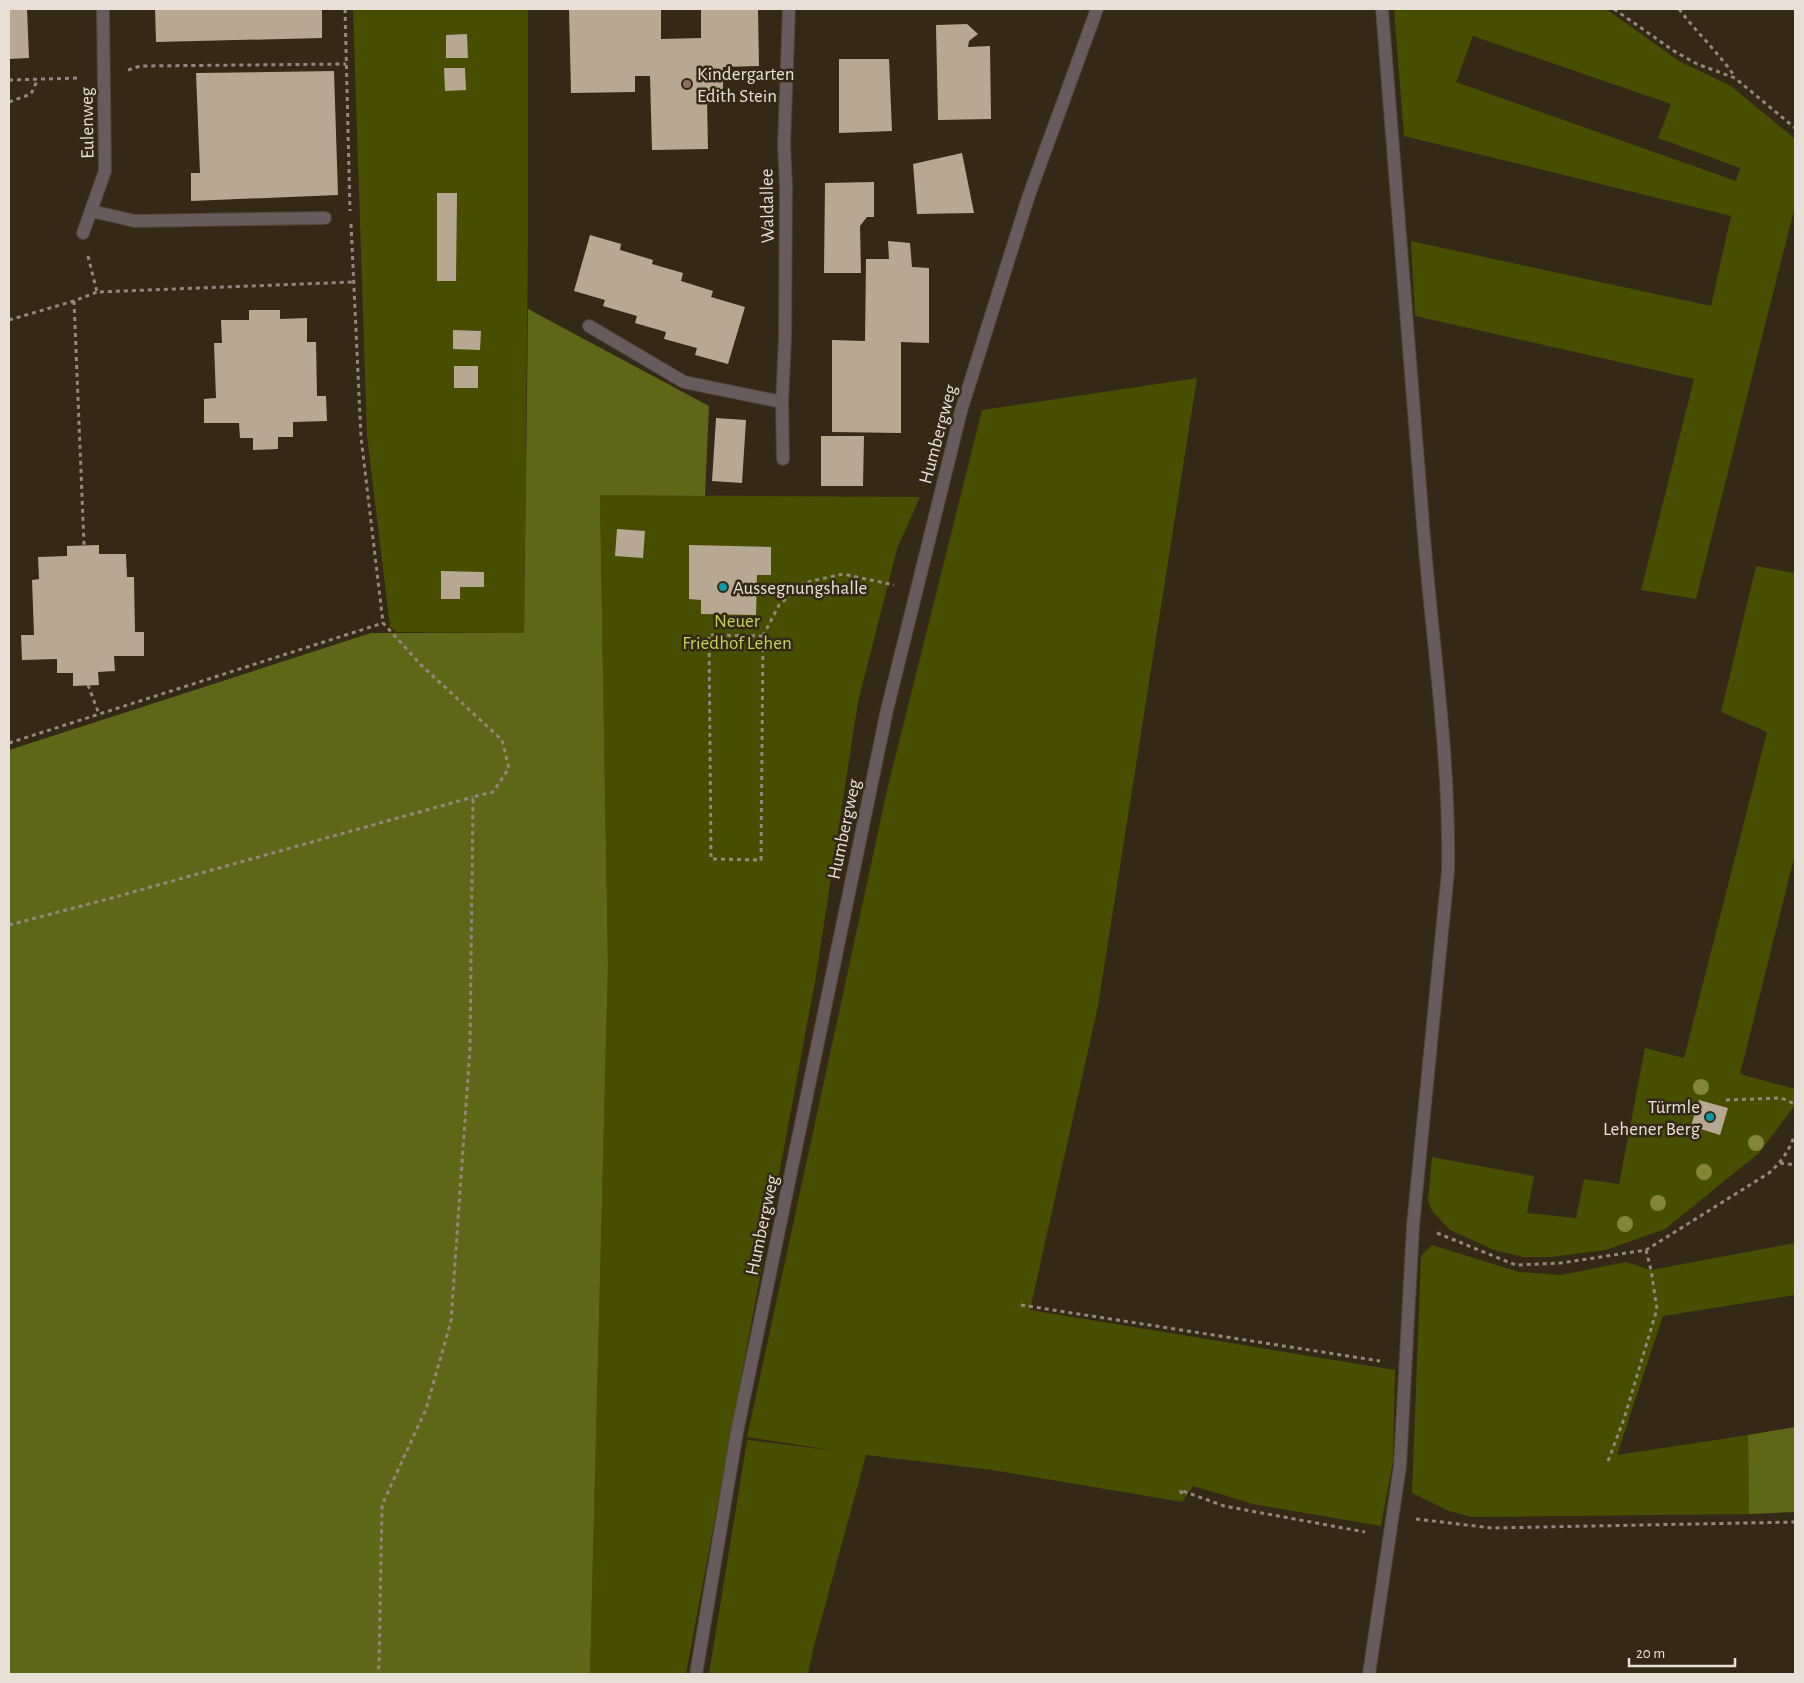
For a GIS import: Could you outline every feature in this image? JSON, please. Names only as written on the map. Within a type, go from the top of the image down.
[{"type":"street","name":"Eulenweg","points":[[83,233],[105,171],[103,9]]},
{"type":"street","name":"Waldallee","points":[[783,459],[782,402],[785,339],[786,186],[784,145],[788,9]]},
{"type":"street","name":"Humbergweg","points":[[696,1674],[737,1432],[887,710],[916,589],[967,392],[1028,195],[1096,9]]},
{"type":"street","points":[[1369,1674],[1391,1537],[1400,1466],[1413,1226],[1448,871],[1449,817],[1443,726],[1429,600],[1408,352],[1382,9]]},
{"type":"street","points":[[91,211],[135,221],[325,218]]},
{"type":"street","points":[[589,326],[684,382],[782,402]]},
{"type":"path","points":[[345,9],[350,212]]},
{"type":"path","points":[[1614,9],[1674,51],[1697,64],[1735,78]]},
{"type":"path","points":[[1679,9],[1735,78],[1795,128]]},
{"type":"path","points":[[9,80],[104,78],[140,66],[346,64]]},
{"type":"path","points":[[9,102],[31,94],[38,79]]},
{"type":"path","points":[[9,925],[493,792],[509,768],[502,740],[422,666],[383,623],[361,437],[351,222]]},
{"type":"path","points":[[83,233],[97,292]]},
{"type":"path","points":[[9,320],[74,301],[97,292],[353,282]]},
{"type":"path","points":[[74,301],[84,545]]},
{"type":"path","points":[[763,636],[708,635],[711,859],[761,860],[763,636],[779,605],[803,583],[843,574],[916,589]]},
{"type":"path","points":[[9,743],[383,623]]},
{"type":"path","points":[[88,685],[99,714]]},
{"type":"path","points":[[377,1674],[379,1666],[382,1505],[426,1409],[451,1321],[470,1048],[473,797]]},
{"type":"path","points":[[1726,1100],[1780,1098],[1795,1104]]},
{"type":"path","points":[[1413,1226],[1430,1230],[1516,1265],[1561,1264],[1646,1250],[1769,1173],[1790,1150],[1795,1134]]},
{"type":"path","points":[[1780,1163],[1795,1165]]},
{"type":"path","points":[[1608,1461],[1624,1419],[1657,1308],[1646,1250]]},
{"type":"path","points":[[1021,1305],[1405,1365]]},
{"type":"path","points":[[1182,1494],[1180,1490],[1224,1506],[1391,1537]]},
{"type":"path","points":[[1394,1516],[1492,1528],[1795,1522]]},
{"type":"green space","points":[[353,9],[528,9],[524,633],[397,632],[390,627],[367,436]]},
{"type":"green space","points":[[1394,9],[1606,9],[1679,61],[1731,86],[1795,139],[1795,206],[1696,599],[1641,590],[1694,379],[1415,316],[1411,241],[1711,306],[1731,216],[1404,136]],"holes":[[[1473,36],[1671,104],[1658,138],[1740,168],[1736,181],[1456,82]]]},
{"type":"green space","points":[[528,309],[709,406],[705,496],[600,495],[608,966],[590,1674],[9,1674],[9,750],[371,633],[524,633]]},
{"type":"green space","points":[[1197,378],[1098,1006],[1030,1310],[1395,1370],[1393,1461],[1381,1526],[1253,1504],[1193,1486],[1182,1502],[992,1470],[866,1455],[808,1674],[709,1674],[747,1440],[837,1451],[747,1437],[888,786],[982,410]]},
{"type":"green space","name":"Neuer Friedhof Lehen","points":[[600,495],[920,497],[897,549],[858,702],[816,976],[686,1674],[590,1674],[608,966]]},
{"type":"green space","points":[[1756,566],[1795,573],[1795,854],[1740,1074],[1795,1089],[1795,1105],[1759,1153],[1665,1229],[1606,1250],[1550,1257],[1524,1257],[1494,1250],[1450,1230],[1432,1211],[1428,1200],[1432,1157],[1534,1176],[1527,1213],[1576,1218],[1584,1179],[1619,1184],[1645,1048],[1684,1058],[1767,732],[1721,712]]},
{"type":"green space","points":[[1795,1243],[1795,1295],[1663,1316],[1617,1455],[1748,1435],[1749,1514],[1472,1517],[1449,1511],[1412,1493],[1421,1256],[1432,1245],[1519,1272],[1561,1275],[1626,1262],[1651,1270]]},
{"type":"green space","points":[[1795,1427],[1795,1512],[1749,1514],[1748,1435]]},
{"type":"building","points":[[9,9],[27,9],[29,58],[9,59]]},
{"type":"building","points":[[155,9],[322,9],[322,38],[156,42]]},
{"type":"building","name":"Kindergarten Edith Stein","points":[[569,9],[661,9],[661,39],[701,38],[701,9],[758,9],[759,66],[723,67],[723,99],[707,99],[708,149],[652,150],[650,76],[635,76],[635,92],[571,93]]},
{"type":"building","points":[[967,24],[978,34],[969,41],[968,47],[990,46],[991,119],[938,120],[936,25]]},
{"type":"building","points":[[467,34],[468,58],[446,58],[446,35]]},
{"type":"building","points":[[839,59],[889,59],[892,131],[839,133]]},
{"type":"building","points":[[444,68],[465,68],[466,90],[445,91]]},
{"type":"building","points":[[334,71],[338,195],[191,201],[191,173],[200,173],[196,73]]},
{"type":"building","points":[[962,153],[974,213],[917,214],[913,164]]},
{"type":"building","points":[[874,182],[874,217],[867,217],[860,226],[861,273],[824,273],[825,183]]},
{"type":"building","points":[[437,193],[457,193],[456,281],[437,281]]},
{"type":"building","points":[[590,235],[621,244],[620,250],[653,260],[652,264],[683,273],[681,281],[713,291],[711,297],[745,307],[728,364],[695,355],[697,348],[664,339],[666,332],[635,323],[637,316],[603,306],[605,300],[574,291]]},
{"type":"building","points":[[888,241],[910,243],[912,267],[929,268],[929,343],[901,342],[901,433],[832,432],[832,340],[865,341],[866,259],[889,259]]},
{"type":"building","points":[[249,310],[280,310],[280,319],[307,318],[307,342],[316,342],[317,396],[326,396],[327,421],[293,422],[293,437],[278,437],[278,449],[253,450],[253,438],[240,438],[239,423],[204,423],[204,399],[216,398],[214,343],[222,343],[221,320],[249,320]]},
{"type":"building","points":[[453,330],[481,331],[480,350],[453,349]]},
{"type":"building","points":[[454,366],[478,366],[478,388],[454,388]]},
{"type":"building","points":[[716,418],[746,420],[742,483],[712,481]]},
{"type":"building","points":[[821,436],[864,436],[863,486],[821,486]]},
{"type":"building","points":[[617,529],[645,531],[643,558],[615,556]]},
{"type":"building","points":[[99,545],[99,554],[126,554],[127,577],[134,577],[135,632],[144,632],[144,656],[114,656],[115,671],[98,672],[99,685],[73,686],[73,673],[57,673],[57,659],[22,660],[21,635],[34,635],[32,580],[39,579],[38,557],[67,556],[67,546]]},
{"type":"building","name":"Aussegnungshalle","points":[[689,545],[771,547],[771,575],[757,575],[756,615],[701,614],[701,600],[689,599]]},
{"type":"building","points":[[441,571],[484,572],[484,587],[460,587],[460,599],[441,599]]},
{"type":"building","name":"Türmle Lehener Berg","points":[[1699,1100],[1728,1108],[1720,1135],[1691,1126]]},
{"type":"place","name":"Kindergarten Edith Stein","points":[[687,84]]},
{"type":"place","name":"Aussegnungshalle","points":[[723,587]]},
{"type":"place","name":"Türmle Lehener Berg","points":[[1710,1117]]}]
